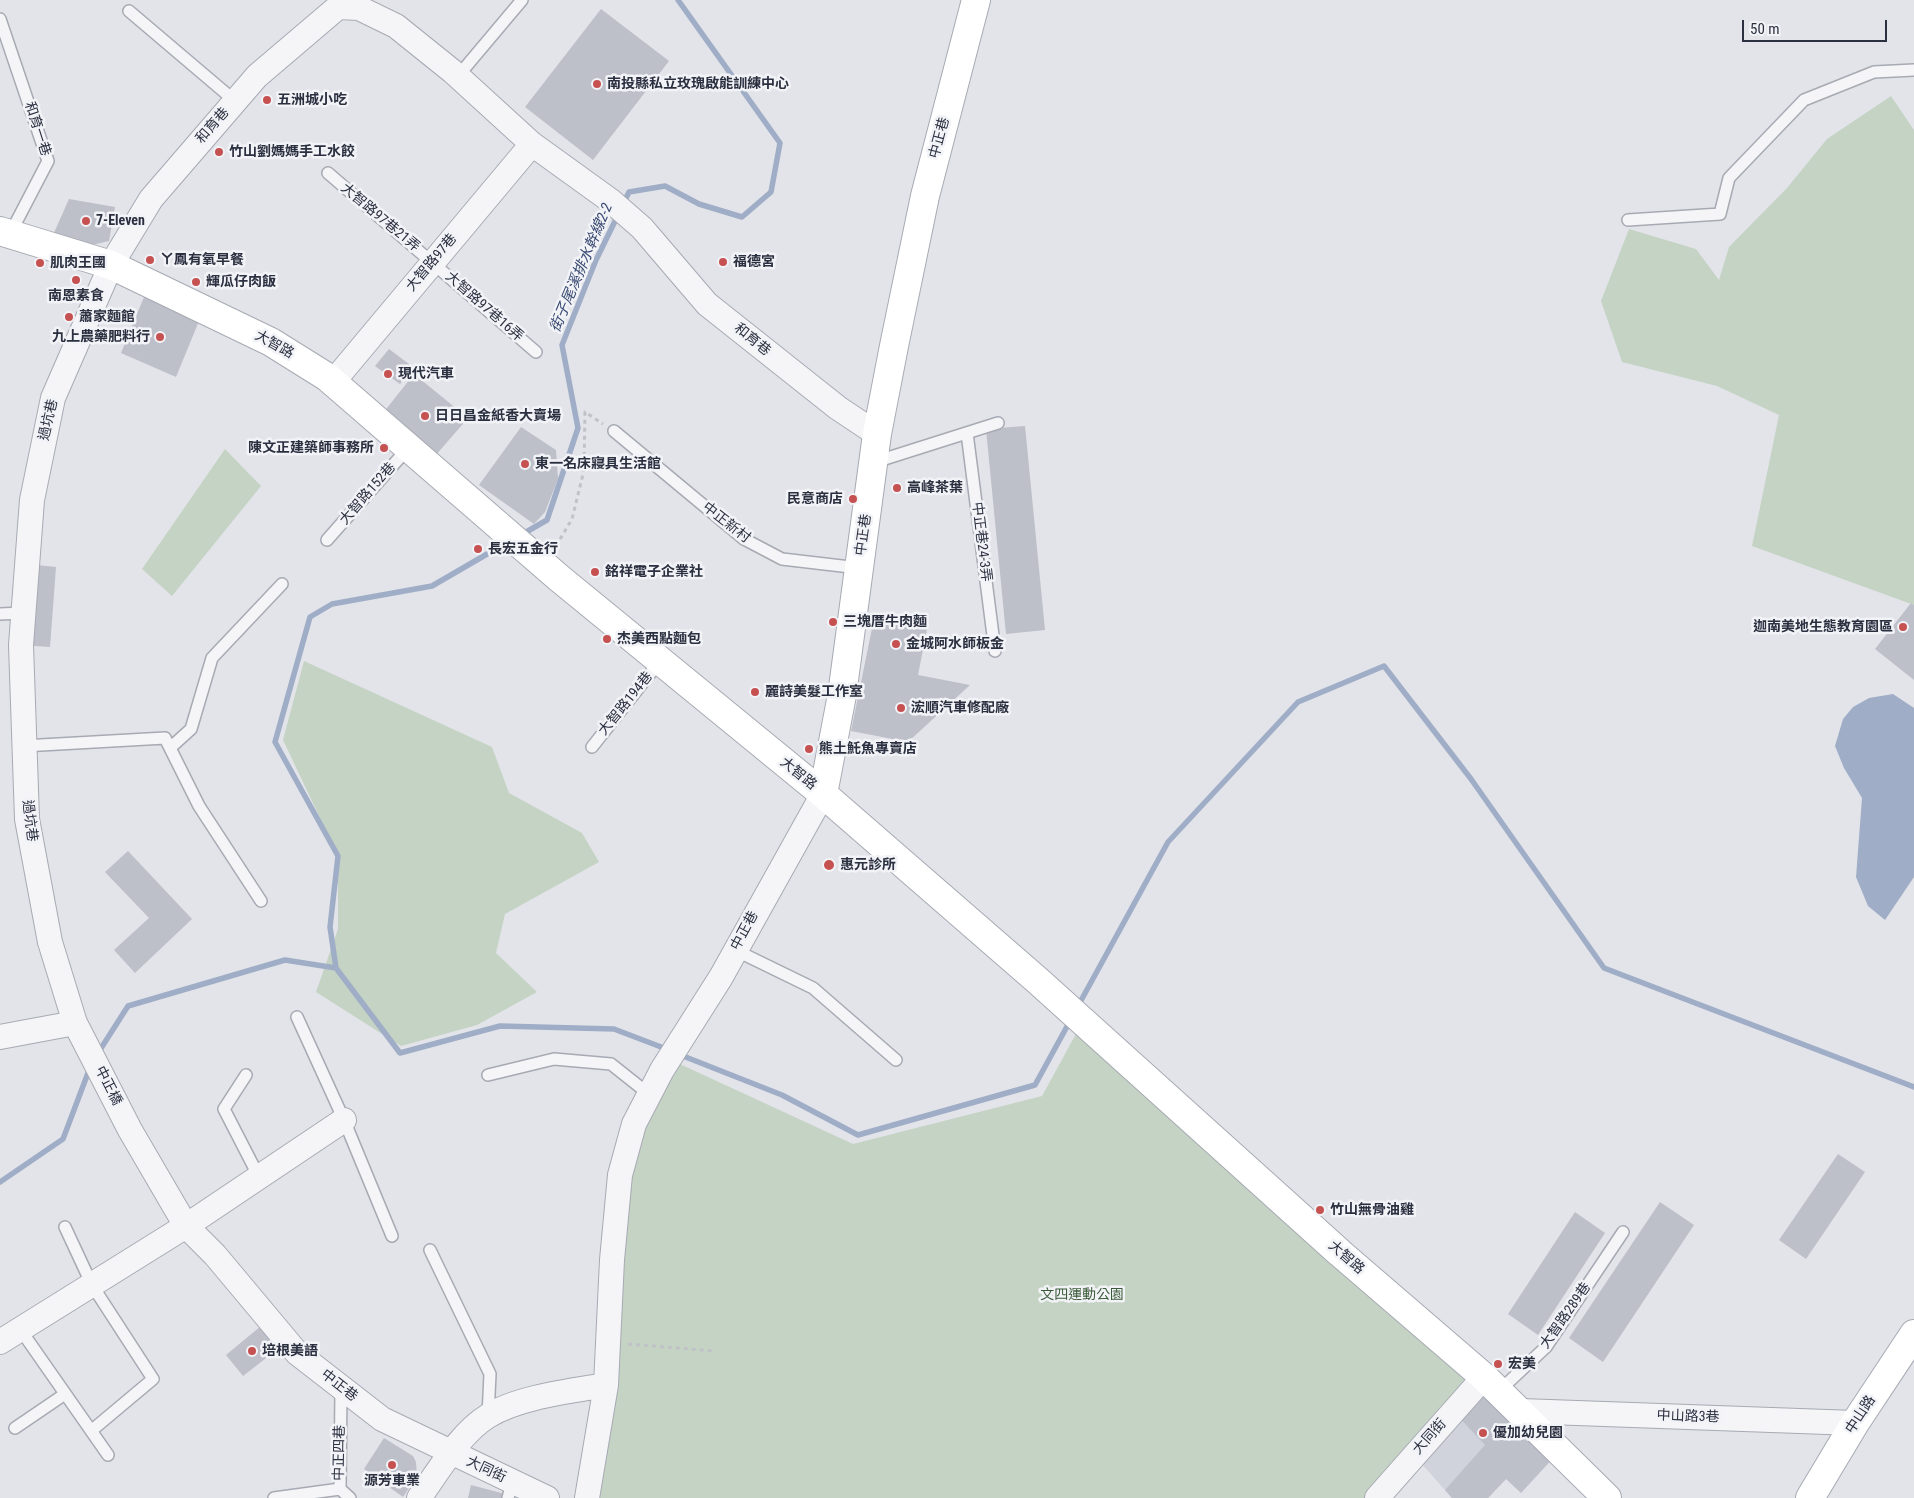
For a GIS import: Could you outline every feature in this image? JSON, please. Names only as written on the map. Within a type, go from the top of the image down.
[{"type":"street","name":"中正巷","points":[[587,1498],[606,1385],[612,1260],[620,1176],[634,1124],[674,1050],[735,950],[823,794],[842,695],[877,434],[925,196],[976,0]]},
{"type":"street","name":"和育巷","points":[[110,265],[151,200],[257,76],[348,4],[396,26],[458,76],[532,144],[611,201],[642,228],[707,304],[838,408],[877,434]]},
{"type":"street","name":"大智路97巷","points":[[333,382],[532,144]]},
{"type":"street","name":"大智路","points":[[5,232],[110,265],[271,342],[333,382],[534,557],[823,794],[1074,1013],[1340,1253],[1491,1384],[1606,1498]]},
{"type":"street","name":"過坑巷","points":[[80,1032],[47,923],[27,819],[21,658],[32,500],[53,398],[110,265]]},
{"type":"street","points":[[0,1037],[80,1032]]},
{"type":"street","name":"中正橋","points":[[80,1032],[130,1130]]},
{"type":"street","points":[[0,1342],[186,1226],[344,1120]]},
{"type":"street","name":"中正巷","points":[[130,1130],[186,1226],[215,1255],[297,1353],[382,1419],[452,1454]]},
{"type":"street","name":"中山路","points":[[1816,1493],[1855,1423],[1914,1334]]},
{"type":"street","name":"大同街","points":[[1386,1495],[1491,1384]]},
{"type":"street","points":[[419,1498],[466,1435],[488,1416],[534,1398],[606,1385]]},
{"type":"street","name":"中山路3巷","points":[[1521,1412],[1855,1423]]},
{"type":"street","name":"大同街","points":[[452,1454],[510,1490],[547,1498]]},
{"type":"lane","points":[[458,76],[522,0]]},
{"type":"lane","points":[[129,11],[235,101]]},
{"type":"lane","name":"和育一巷","points":[[0,19],[48,161],[5,232]]},
{"type":"lane","points":[[1628,220],[1720,214],[1729,178],[1804,100],[1874,72],[1914,70]]},
{"type":"lane","name":"大智路97巷21弄","points":[[328,173],[433,263]]},
{"type":"lane","name":"大智路97巷16弄","points":[[433,263],[536,352]]},
{"type":"lane","points":[[873,462],[998,422]]},
{"type":"lane","name":"中正新村","points":[[614,432],[744,539],[782,559],[859,568]]},
{"type":"lane","name":"中正巷24-3弄","points":[[967,433],[995,651]]},
{"type":"lane","name":"大智路152巷","points":[[327,540],[409,447]]},
{"type":"lane","points":[[170,748],[191,728],[212,658],[282,584]]},
{"type":"lane","points":[[0,614],[23,614]]},
{"type":"lane","name":"大智路194巷","points":[[592,747],[660,661]]},
{"type":"lane","points":[[23,746],[165,738],[199,806],[261,901]]},
{"type":"lane","points":[[735,950],[813,988],[896,1060]]},
{"type":"lane","points":[[297,1017],[344,1120],[392,1236]]},
{"type":"lane","points":[[488,1075],[554,1059],[611,1064],[650,1095]]},
{"type":"lane","points":[[246,1074],[224,1109],[259,1177]]},
{"type":"lane","points":[[65,1227],[92,1285],[153,1379],[91,1431]]},
{"type":"lane","name":"大智路289巷","points":[[1491,1384],[1546,1347],[1623,1232]]},
{"type":"lane","points":[[430,1250],[490,1374],[488,1416]]},
{"type":"lane","points":[[20,1329],[108,1454]]},
{"type":"lane","name":"中正四巷","points":[[341,1387],[340,1489],[350,1498]]},
{"type":"lane","points":[[15,1428],[65,1394]]},
{"type":"lane","name":"中正四巷","points":[[274,1498],[340,1489]]},
{"type":"path","points":[[534,557],[572,519],[584,470],[586,412],[614,432]]},
{"type":"path","points":[[608,1342],[714,1351]]},
{"type":"shaded area","name":"優加幼兒園","points":[[1479,1383],[1506,1479],[1488,1498],[1452,1498],[1413,1454]]},
{"type":"green space","name":"迦南美地生態教育園區","points":[[1891,96],[1914,130],[1914,605],[1752,546],[1779,415],[1717,386],[1622,362],[1601,301],[1629,229],[1696,249],[1719,280],[1729,247],[1787,188],[1827,139]]},
{"type":"green space","points":[[225,449],[261,486],[172,596],[142,569]]},
{"type":"green space","points":[[304,661],[492,747],[509,793],[582,833],[599,862],[505,914],[496,953],[537,992],[477,1025],[401,1046],[316,992],[338,929],[338,856],[283,740]]},
{"type":"green space","name":"文四運動公園","points":[[1083,1021],[1484,1377],[1376,1498],[592,1498],[620,1175],[669,1059],[853,1144],[1042,1096]]},
{"type":"water","points":[[1893,694],[1914,708],[1914,877],[1885,920],[1868,906],[1856,877],[1862,798],[1844,768],[1835,746],[1843,719],[1853,707],[1869,698]]},
{"type":"building","name":"南投縣私立玫瑰啟能訓練中心","points":[[601,9],[669,61],[593,160],[525,107]]},
{"type":"building","name":"7-Eleven","points":[[69,199],[115,207],[109,241],[88,246],[53,235]]},
{"type":"building","name":"九上農藥肥料行","points":[[144,297],[199,321],[176,377],[121,353]]},
{"type":"building","points":[[389,349],[413,367],[400,384],[375,366]]},
{"type":"building","name":"日日昌金紙香大賣場","points":[[414,374],[468,418],[435,456],[383,413]]},
{"type":"building","points":[[1025,426],[1045,630],[1006,634],[986,429]]},
{"type":"building","name":"東一名床寢具生活館","points":[[521,427],[556,450],[558,479],[545,512],[534,524],[479,485]]},
{"type":"building","points":[[27,564],[56,567],[50,647],[21,645]]},
{"type":"building","name":"迦南美地生態教育園區","points":[[1911,603],[1914,605],[1914,680],[1875,649]]},
{"type":"building","name":"浤順汽車修配廠","points":[[875,614],[928,624],[918,675],[970,685],[908,742],[851,731]]},
{"type":"building","points":[[128,851],[192,919],[135,973],[114,950],[149,918],[105,872]]},
{"type":"building","points":[[1838,1154],[1865,1172],[1806,1259],[1779,1240]]},
{"type":"building","points":[[1660,1202],[1694,1225],[1603,1362],[1569,1338]]},
{"type":"building","points":[[1575,1212],[1605,1233],[1538,1335],[1508,1314]]},
{"type":"building","name":"培根美語","points":[[261,1326],[279,1348],[243,1376],[226,1355]]},
{"type":"building","name":"優加幼兒園","points":[[1479,1383],[1556,1455],[1521,1493],[1506,1479],[1488,1498],[1452,1498],[1445,1490],[1485,1445],[1453,1411]]},
{"type":"building","name":"源芳車業","points":[[384,1438],[413,1456],[416,1462],[417,1476],[403,1497],[364,1469]]},
{"type":"building","points":[[471,1485],[505,1494],[504,1498],[468,1498]]},
{"type":"waterway","name":"街子尾溪排水幹線2-2","points":[[623,204],[629,192],[665,186],[699,204],[742,217],[771,192],[780,143],[678,0]]},
{"type":"waterway","name":"街子尾溪排水幹線2-2","points":[[521,535],[547,520],[578,428],[562,345],[596,260],[618,215]]},
{"type":"waterway","name":"街子尾溪排水幹線2-2","points":[[336,968],[330,927],[338,856],[275,742],[310,617],[332,604],[432,586],[506,543]]},
{"type":"waterway","points":[[1078,1006],[1168,842],[1298,702],[1384,666],[1471,779],[1604,968],[1914,1087]]},
{"type":"waterway","points":[[98,1053],[128,1006],[285,960],[336,968],[400,1053],[500,1026],[614,1029],[669,1050]]},
{"type":"waterway","points":[[678,1054],[782,1095],[858,1135],[1035,1085],[1070,1021]]},
{"type":"waterway","points":[[0,1182],[63,1139],[91,1065]]},
{"type":"place","name":"南投縣私立玫瑰啟能訓練中心","points":[[597,84]]},
{"type":"place","name":"五洲城小吃","points":[[267,100]]},
{"type":"place","name":"竹山劉媽媽手工水餃","points":[[219,152]]},
{"type":"place","name":"7-Eleven","points":[[86,221]]},
{"type":"place","name":"ㄚ鳳有氧早餐","points":[[150,260]]},
{"type":"place","name":"福德宮","points":[[723,262]]},
{"type":"place","name":"肌肉王國","points":[[40,263]]},
{"type":"place","name":"南恩素食","points":[[76,280]]},
{"type":"place","name":"輝瓜仔肉飯","points":[[196,282]]},
{"type":"place","name":"蕭家麵館","points":[[69,317]]},
{"type":"place","name":"九上農藥肥料行","points":[[160,337]]},
{"type":"place","name":"現代汽車","points":[[388,374]]},
{"type":"place","name":"日日昌金紙香大賣場","points":[[425,416]]},
{"type":"place","name":"陳文正建築師事務所","points":[[384,448]]},
{"type":"place","name":"東一名床寢具生活館","points":[[525,464]]},
{"type":"place","name":"高峰茶葉","points":[[897,488]]},
{"type":"place","name":"民意商店","points":[[853,499]]},
{"type":"place","name":"長宏五金行","points":[[478,549]]},
{"type":"place","name":"銘祥電子企業社","points":[[595,572]]},
{"type":"place","name":"三塊厝牛肉麵","points":[[833,622]]},
{"type":"place","name":"迦南美地生態教育園區","points":[[1903,627]]},
{"type":"place","name":"杰美西點麵包","points":[[607,639]]},
{"type":"place","name":"金城阿水師板金","points":[[896,644]]},
{"type":"place","name":"麗詩美髮工作室","points":[[755,692]]},
{"type":"place","name":"浤順汽車修配廠","points":[[901,708]]},
{"type":"place","name":"熊土魠魚專賣店","points":[[809,749]]},
{"type":"place","name":"惠元診所","points":[[829,865]]},
{"type":"place","name":"竹山無骨油雞","points":[[1320,1210]]},
{"type":"place","name":"培根美語","points":[[252,1351]]},
{"type":"place","name":"宏美","points":[[1498,1364]]},
{"type":"place","name":"優加幼兒園","points":[[1483,1433]]},
{"type":"place","name":"源芳車業","points":[[392,1465]]}]
